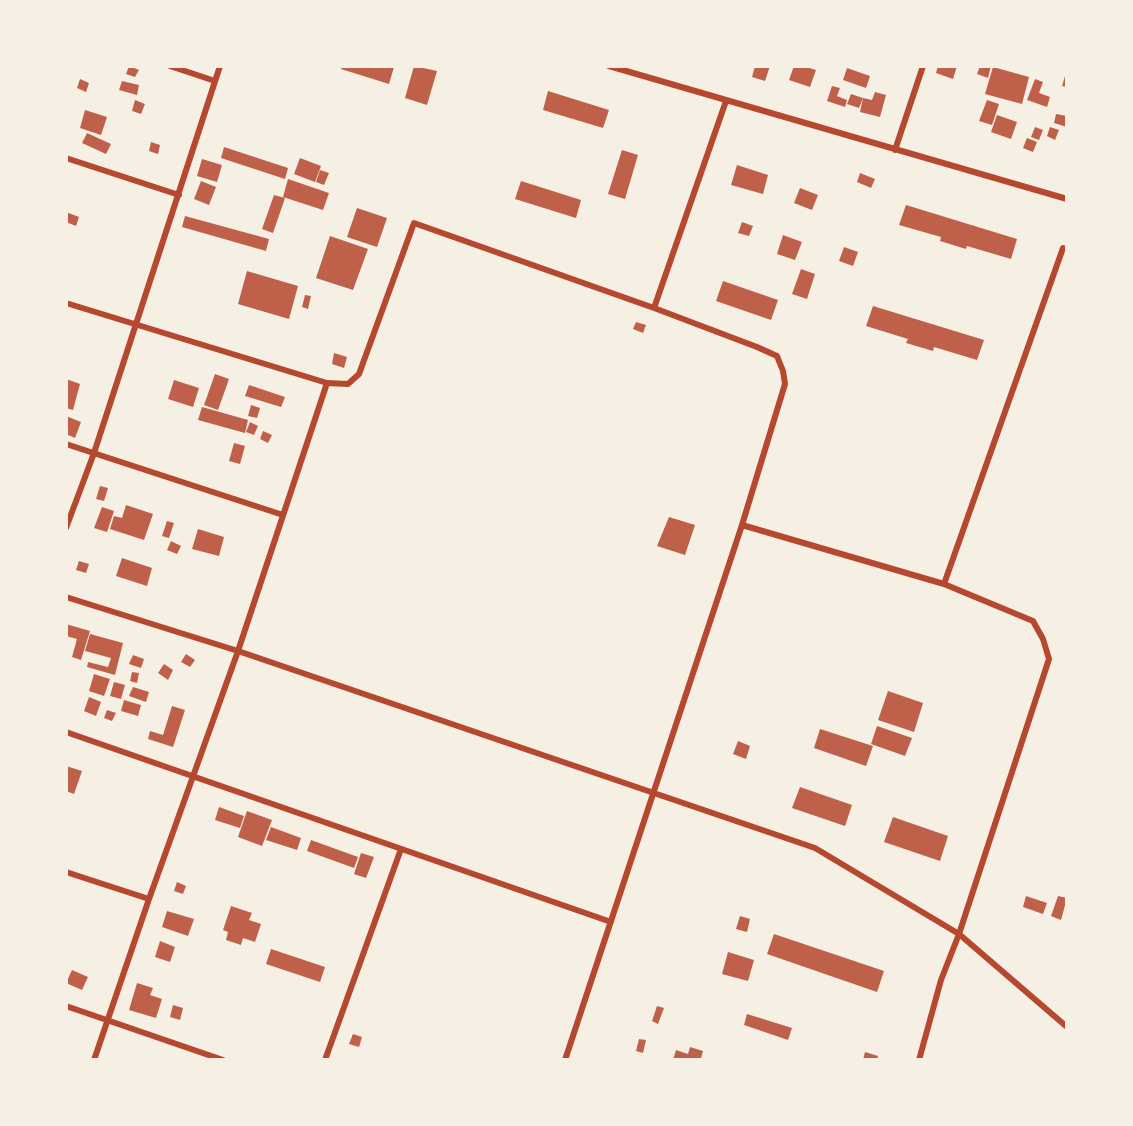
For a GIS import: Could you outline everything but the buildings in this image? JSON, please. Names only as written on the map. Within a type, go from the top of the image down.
[{"type":"street","points":[[171,66],[216,81]]},
{"type":"street","points":[[66,528],[94,453],[220,66]]},
{"type":"street","points":[[609,66],[1067,200]]},
{"type":"street","points":[[895,150],[922,66]]},
{"type":"street","points":[[654,308],[726,101]]},
{"type":"street","points":[[66,158],[179,195]]},
{"type":"street","points":[[66,303],[327,383],[348,384],[359,374],[414,223],[654,308],[777,356],[783,370],[784,384],[742,525],[565,1060]]},
{"type":"street","points":[[944,584],[1063,248]]},
{"type":"street","points":[[94,1060],[149,898],[238,651],[327,383]]},
{"type":"street","points":[[66,444],[283,515]]},
{"type":"street","points":[[742,525],[944,584],[1033,621],[1043,639],[1049,659],[959,934],[940,980],[919,1060]]},
{"type":"street","points":[[66,597],[238,651],[815,848],[959,934],[1067,1027]]},
{"type":"street","points":[[66,732],[611,922]]},
{"type":"street","points":[[325,1060],[401,849]]},
{"type":"street","points":[[66,872],[149,898]]},
{"type":"street","points":[[66,1006],[223,1060]]}]
